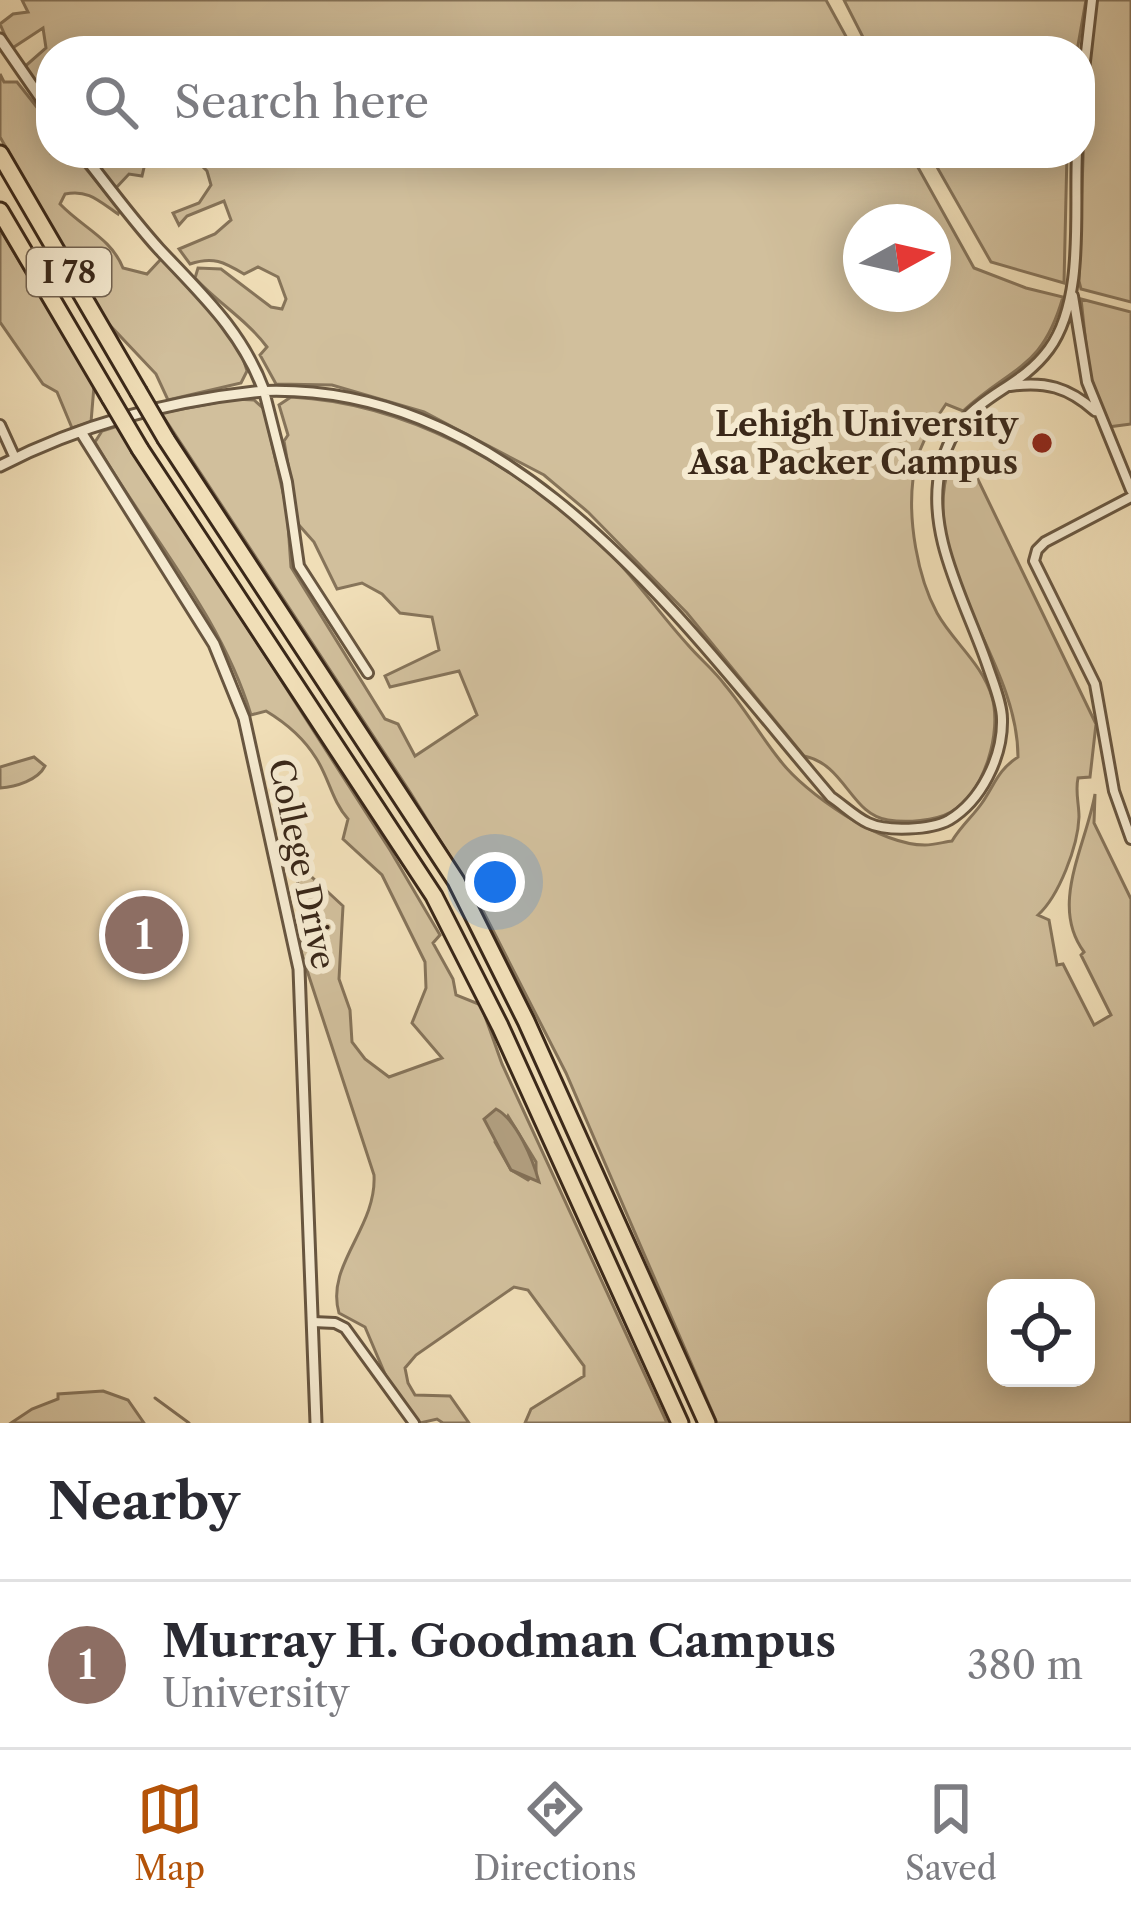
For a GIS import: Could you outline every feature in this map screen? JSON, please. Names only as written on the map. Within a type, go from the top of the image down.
[{"type":"highway","name":"I 78","points":[[0,154],[166,439],[456,881],[526,1021],[707,1423]]},
{"type":"highway","name":"I 78","points":[[0,211],[140,449],[434,896],[500,1026],[680,1423]]},
{"type":"street","points":[[1088,36],[1092,0]]},
{"type":"street","points":[[0,39],[36,91]]},
{"type":"street","points":[[94,168],[226,320],[247,352],[264,391],[286,482],[299,566],[368,674]]},
{"type":"street","points":[[1076,168],[1072,289],[1087,382],[1131,493],[1045,542],[1034,560],[1095,684],[1114,791],[1131,839]]},
{"type":"street","points":[[0,466],[80,432],[167,406],[264,391],[349,398],[417,418],[508,467],[583,522],[635,569],[831,797],[871,825],[945,823],[973,802],[991,771],[1002,719],[943,541],[938,488],[945,451],[959,424],[981,402],[1026,372],[1052,345],[1072,289]]},
{"type":"street","points":[[1071,392],[1087,382]]},
{"type":"street","points":[[1003,387],[1038,383],[1071,392],[1096,412]]},
{"type":"street","points":[[0,425],[15,458]]},
{"type":"street","name":"College Drive","points":[[80,432],[214,644],[244,718],[299,969],[316,1423]]},
{"type":"street","points":[[313,1322],[345,1328],[414,1423]]},
{"type":"shaded area","points":[[22,0],[826,0],[846,36],[44,36],[43,28],[11,49],[0,24],[13,14],[28,12]]},
{"type":"shaded area","points":[[844,0],[1086,0],[1080,36],[862,36]]},
{"type":"shaded area","points":[[1096,0],[1131,0],[1131,302],[1081,289],[1079,281],[1083,168],[1095,168],[1092,36]]},
{"type":"shaded area","points":[[36,57],[36,87],[22,69]]},
{"type":"shaded area","points":[[0,74],[4,82],[17,82],[36,106],[36,168],[85,168],[120,210],[118,214],[80,193],[65,194],[60,204],[104,241],[123,268],[147,274],[162,258],[233,338],[247,371],[241,383],[168,400],[156,374],[105,320],[0,137]]},
{"type":"shaded area","points":[[99,168],[144,168],[142,176],[129,174],[115,189]]},
{"type":"shaded area","points":[[204,168],[918,168],[938,204],[843,204],[843,312],[951,312],[951,227],[974,268],[1063,297],[1046,339],[1024,364],[963,411],[946,404],[914,469],[913,530],[924,582],[937,613],[981,674],[995,711],[988,760],[973,791],[951,812],[937,817],[903,821],[875,816],[829,769],[804,756],[687,613],[588,512],[544,475],[424,412],[332,385],[276,384],[260,355],[267,347],[195,278],[198,268],[221,269],[271,307],[282,309],[286,299],[278,277],[258,267],[244,274],[218,262],[190,264],[179,249],[215,234],[231,220],[224,201],[187,216],[179,225],[173,213],[199,203],[211,185]]},
{"type":"shaded area","points":[[938,168],[1067,168],[1064,283],[991,262]]},
{"type":"shaded area","points":[[0,229],[94,386],[91,422],[72,428],[57,392],[43,384],[0,322]]},
{"type":"shaded area","points":[[1081,299],[1131,312],[1131,424],[1108,427],[1089,372]]},
{"type":"shaded area","points":[[291,397],[334,402],[417,425],[495,463],[565,514],[622,566],[806,787],[866,827],[925,845],[952,841],[1001,772],[1018,757],[1014,720],[1002,683],[956,575],[946,539],[943,501],[950,463],[970,463],[1096,724],[1090,777],[1078,778],[1078,829],[1071,856],[1053,896],[1038,915],[1049,920],[1057,965],[1063,964],[1094,1025],[1111,1015],[1081,955],[1084,952],[1070,915],[1070,895],[1095,794],[1094,823],[1131,899],[1131,1423],[717,1423],[566,1073],[480,905],[161,413],[235,399],[254,400],[264,409],[287,510],[291,567],[385,719],[398,724],[415,756],[477,715],[459,671],[390,687],[385,676],[439,650],[432,617],[400,613],[382,594],[362,583],[337,589],[314,542],[298,524],[284,441],[288,435],[279,405]]},
{"type":"shaded area","points":[[118,426],[390,850],[440,935],[433,943],[453,979],[456,995],[481,1005],[502,1064],[667,1423],[525,1423],[531,1409],[584,1376],[584,1366],[528,1290],[514,1287],[416,1355],[405,1368],[415,1395],[450,1396],[469,1423],[437,1419],[420,1423],[388,1381],[365,1327],[339,1313],[339,1279],[368,1212],[374,1175],[301,952],[297,871],[303,869],[343,906],[339,979],[350,1010],[352,1042],[389,1077],[442,1058],[412,1023],[426,988],[425,962],[382,875],[343,839],[348,819],[311,750],[266,711],[251,715],[202,608],[95,442],[102,431]],"holes":[[[508,1116],[536,1162],[536,1173],[528,1180],[511,1170],[495,1142]]]},
{"type":"shaded area","points":[[34,757],[45,766],[37,775],[0,788],[0,767]]},
{"type":"shaded area","points":[[496,1109],[517,1131],[539,1182],[511,1170],[484,1119]]},
{"type":"shaded area","points":[[103,1391],[128,1400],[144,1423],[11,1423],[58,1399],[58,1394]]},
{"type":"waterway","points":[[155,1398],[189,1423]]},
{"type":"place","name":"Lehigh University Asa Packer Campus","points":[[1042,443]]},
{"type":"place","name":"Murray H. Goodman Campus","points":[[144,935]]}]
